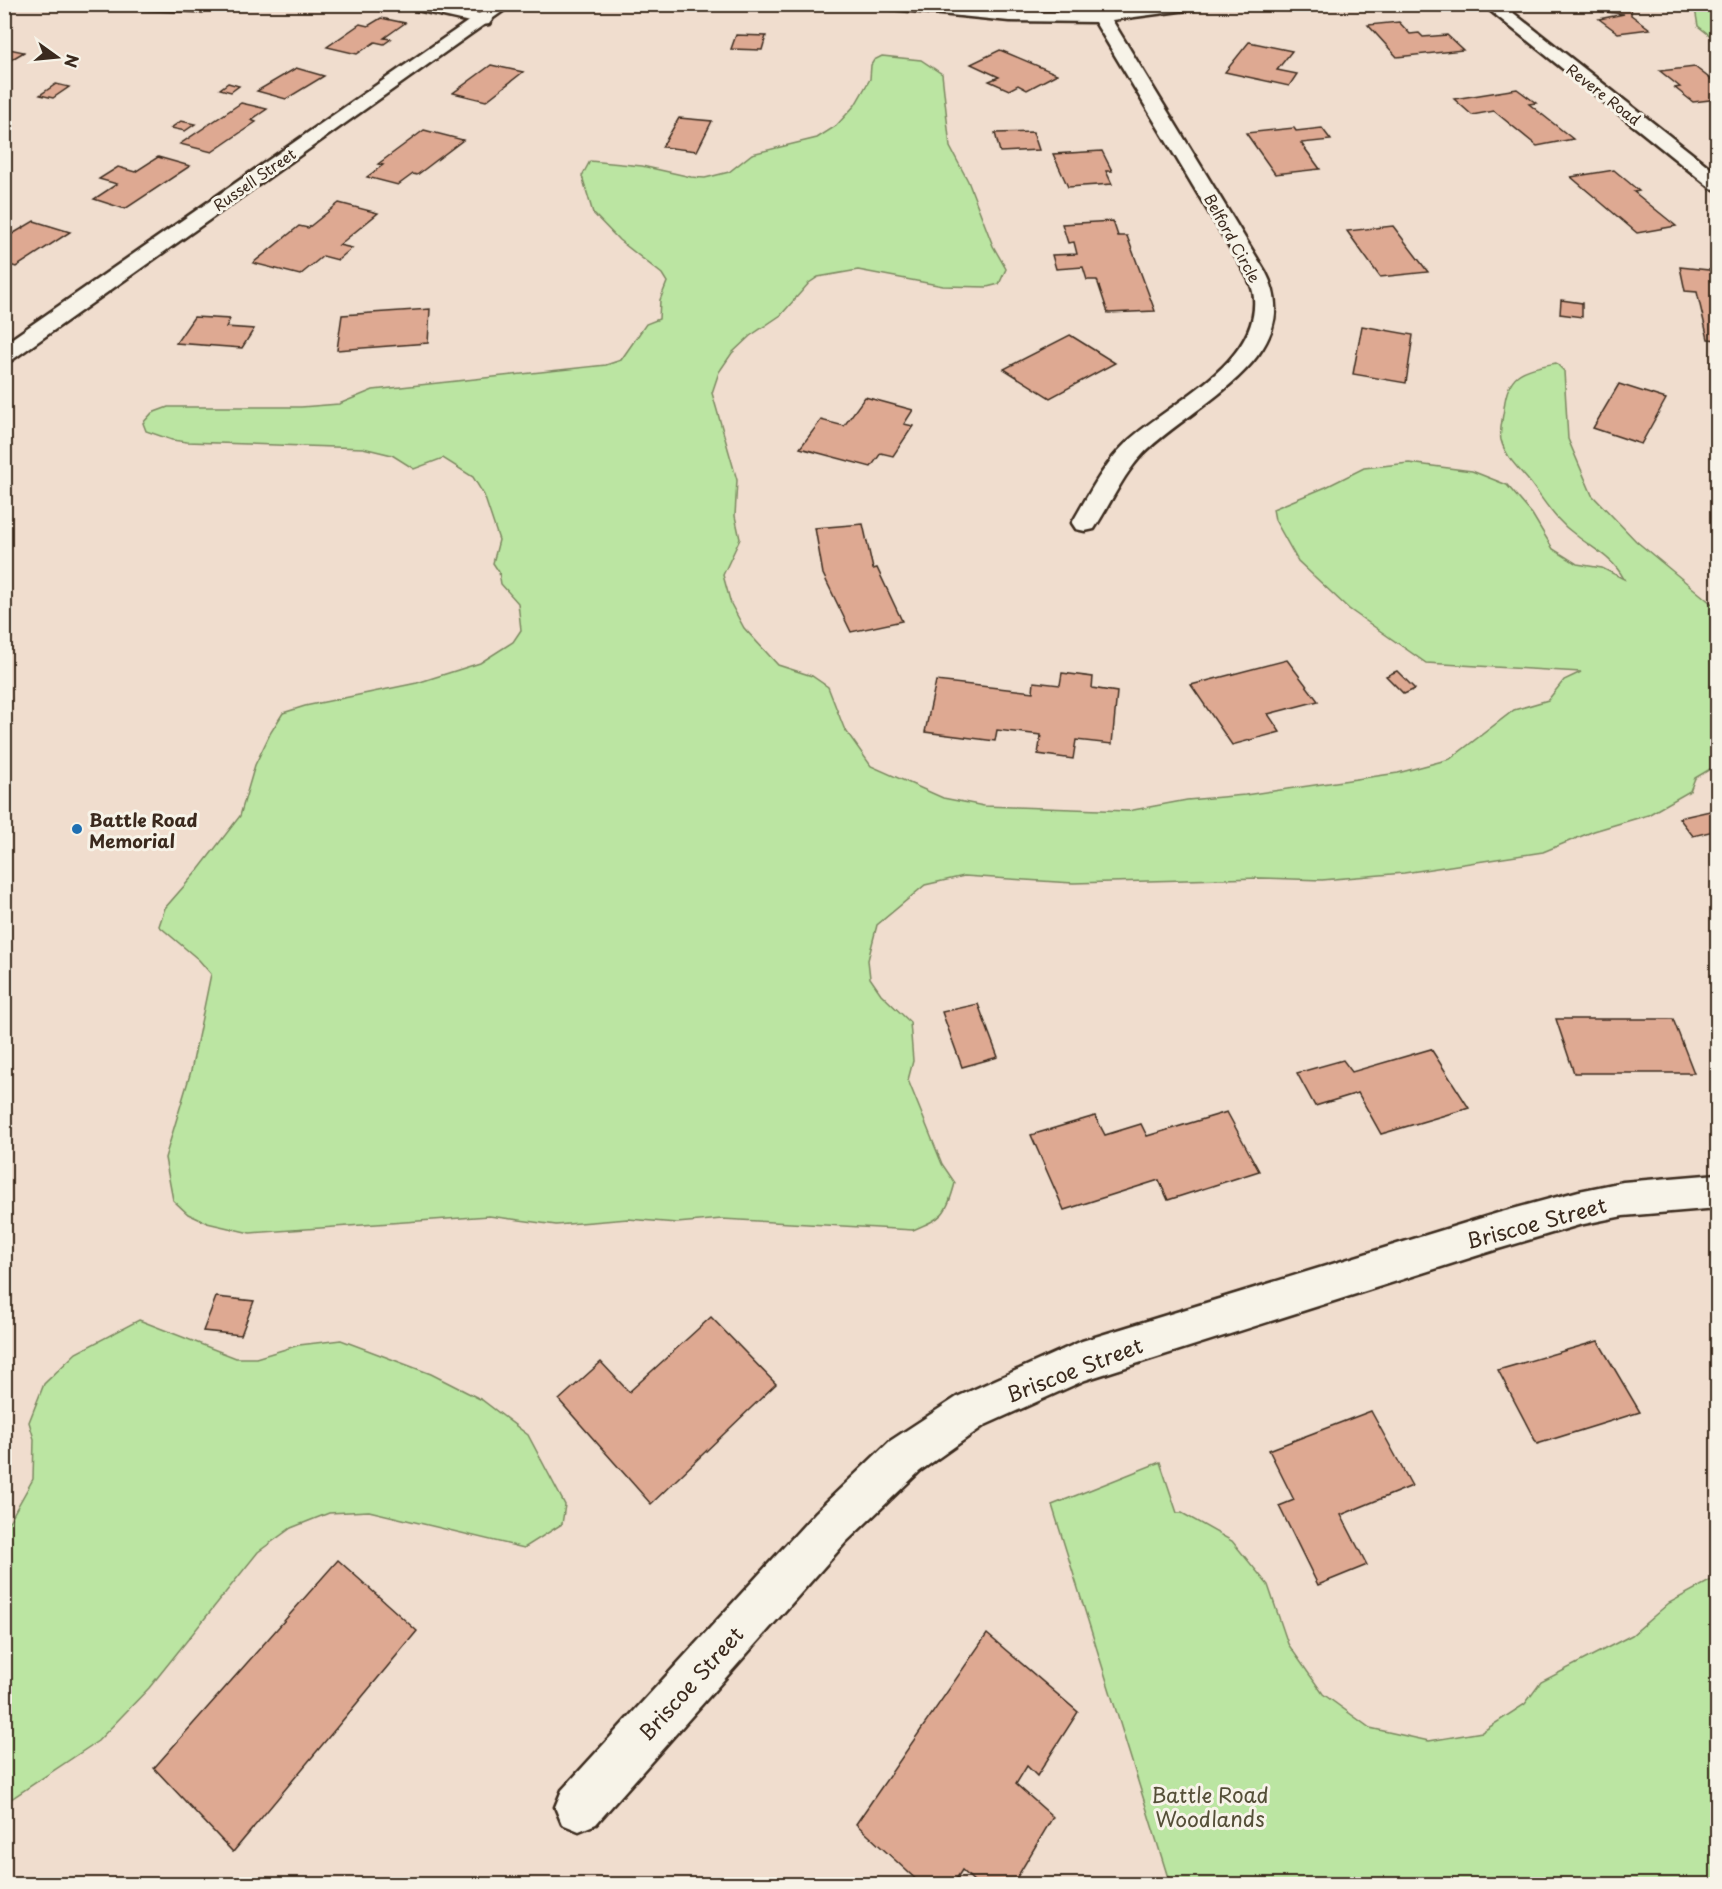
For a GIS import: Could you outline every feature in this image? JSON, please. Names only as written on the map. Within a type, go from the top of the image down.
[{"type":"street","points":[[414,4],[483,20]]},
{"type":"street","name":"Russell Street","points":[[4,355],[505,4]]},
{"type":"street","points":[[891,4],[1034,16],[1101,17],[1195,4]]},
{"type":"street","name":"Revere Road","points":[[1490,4],[1718,184]]},
{"type":"street","name":"Belford Circle","points":[[1085,523],[1133,451],[1200,397],[1250,352],[1263,328],[1266,312],[1264,296],[1246,256],[1101,17]]},
{"type":"street","name":"Briscoe Street","points":[[579,1807],[831,1527],[905,1456],[971,1411],[1082,1361],[1498,1231],[1579,1208],[1623,1199],[1718,1191]]},
{"type":"green space","points":[[1700,6],[1717,11],[1717,41],[1698,26],[1695,9]]},
{"type":"green space","points":[[882,56],[921,60],[942,74],[950,147],[968,181],[993,246],[1006,269],[999,284],[987,287],[943,286],[858,270],[818,277],[809,283],[781,315],[750,336],[732,353],[719,372],[712,393],[737,480],[735,516],[740,539],[723,575],[731,604],[744,628],[778,665],[812,676],[828,687],[844,728],[871,766],[943,798],[984,806],[1128,811],[1187,800],[1245,795],[1398,773],[1450,759],[1514,710],[1548,700],[1564,680],[1581,672],[1426,663],[1349,609],[1298,561],[1275,520],[1273,509],[1364,468],[1409,463],[1472,471],[1507,485],[1532,514],[1553,549],[1577,564],[1602,568],[1624,579],[1609,560],[1557,519],[1503,447],[1501,428],[1509,386],[1519,374],[1556,363],[1564,371],[1568,439],[1592,495],[1636,541],[1717,608],[1717,765],[1695,778],[1690,791],[1648,815],[1594,831],[1543,852],[1404,873],[1322,880],[1261,878],[1073,883],[964,876],[925,885],[877,925],[868,960],[870,978],[881,994],[910,1022],[913,1061],[908,1080],[942,1164],[955,1183],[949,1202],[942,1214],[913,1230],[722,1219],[677,1223],[628,1219],[556,1225],[489,1216],[250,1233],[207,1223],[188,1214],[173,1200],[165,1158],[191,1071],[211,974],[199,960],[159,926],[165,908],[240,816],[255,765],[283,713],[305,706],[417,683],[480,663],[513,642],[521,630],[518,603],[501,584],[499,572],[493,563],[499,540],[484,495],[473,477],[443,458],[414,469],[392,455],[363,448],[187,442],[172,440],[146,431],[143,423],[152,413],[168,407],[301,407],[339,404],[373,390],[606,365],[621,360],[646,324],[659,319],[660,300],[667,282],[662,274],[619,240],[593,213],[582,176],[590,161],[642,166],[691,177],[705,178],[729,172],[752,154],[817,138],[836,126],[855,105],[870,79],[871,65],[874,60]]},
{"type":"green space","points":[[139,1320],[236,1358],[256,1358],[299,1345],[341,1340],[431,1374],[482,1400],[528,1435],[565,1505],[562,1524],[524,1548],[369,1511],[329,1513],[291,1528],[258,1552],[149,1688],[98,1741],[5,1803],[5,1525],[33,1479],[34,1439],[29,1422],[44,1384],[76,1353]]},
{"type":"green space","name":"Battle Road Woodlands","points":[[1160,1462],[1177,1513],[1182,1513],[1232,1541],[1268,1585],[1288,1644],[1323,1694],[1370,1728],[1429,1741],[1482,1732],[1525,1704],[1541,1682],[1632,1635],[1669,1603],[1717,1577],[1717,1884],[1170,1884],[1052,1505]]},
{"type":"building","points":[[136,4],[209,4],[203,13],[131,10]]},
{"type":"building","points":[[1590,4],[1632,4],[1631,15],[1650,29],[1618,33],[1599,19],[1624,14],[1589,10]]},
{"type":"building","points":[[381,18],[405,23],[384,38],[391,39],[384,44],[375,42],[357,54],[327,47],[360,24],[368,26]]},
{"type":"building","points":[[1399,22],[1410,34],[1419,33],[1423,37],[1447,35],[1463,50],[1397,57],[1368,25]]},
{"type":"building","points":[[736,35],[766,36],[762,50],[731,49]]},
{"type":"building","points":[[1249,42],[1292,51],[1277,70],[1297,74],[1289,86],[1225,72]]},
{"type":"building","points":[[4,48],[24,52],[4,64]]},
{"type":"building","points":[[1000,50],[1057,74],[1027,90],[1018,85],[1009,90],[989,81],[999,77],[971,64]]},
{"type":"building","points":[[491,65],[523,72],[486,101],[453,93]]},
{"type":"building","points":[[1695,67],[1713,81],[1718,81],[1718,99],[1693,102],[1675,88],[1680,87],[1660,71]]},
{"type":"building","points":[[296,68],[324,76],[286,99],[257,91]]},
{"type":"building","points":[[228,83],[239,86],[231,92],[220,89]]},
{"type":"building","points":[[56,84],[69,87],[53,98],[40,95]]},
{"type":"building","points":[[1517,89],[1536,103],[1529,104],[1573,139],[1537,146],[1494,111],[1472,115],[1454,99]]},
{"type":"building","points":[[241,103],[267,109],[251,120],[256,122],[212,152],[180,144]]},
{"type":"building","points":[[679,118],[712,121],[697,151],[662,147]]},
{"type":"building","points":[[181,121],[195,124],[185,131],[171,128]]},
{"type":"building","points":[[1294,128],[1296,131],[1322,128],[1331,140],[1301,143],[1320,169],[1275,174],[1246,133]]},
{"type":"building","points":[[424,130],[463,140],[417,175],[413,174],[398,185],[367,177],[383,165],[378,164]]},
{"type":"building","points":[[1033,132],[1039,150],[1000,152],[995,133]]},
{"type":"building","points":[[1102,151],[1112,171],[1106,171],[1112,184],[1068,187],[1053,154]]},
{"type":"building","points":[[158,157],[190,166],[125,209],[94,199],[117,184],[99,179],[118,167],[135,172]]},
{"type":"building","points":[[1614,170],[1639,191],[1634,192],[1676,226],[1637,233],[1571,177]]},
{"type":"building","points":[[339,203],[378,213],[339,245],[352,248],[338,260],[323,256],[300,275],[253,263],[299,226],[308,228]]},
{"type":"building","points":[[34,221],[70,232],[16,267],[4,263],[4,239]]},
{"type":"building","points":[[1113,221],[1118,236],[1127,236],[1155,311],[1108,313],[1097,280],[1087,280],[1083,267],[1056,269],[1052,255],[1077,254],[1074,242],[1068,243],[1062,224]]},
{"type":"building","points":[[1393,226],[1428,272],[1380,277],[1347,231]]},
{"type":"building","points":[[1680,267],[1718,271],[1718,340],[1708,339],[1697,292],[1685,291]]},
{"type":"building","points":[[1561,300],[1582,303],[1582,317],[1560,314]]},
{"type":"building","points":[[430,309],[428,343],[337,350],[342,315]]},
{"type":"building","points":[[194,317],[230,319],[226,327],[254,329],[242,348],[176,343]]},
{"type":"building","points":[[1362,326],[1413,335],[1406,383],[1353,374]]},
{"type":"building","points":[[1070,335],[1115,363],[1050,398],[1004,369]]},
{"type":"building","points":[[1619,384],[1666,399],[1641,444],[1593,428]]},
{"type":"building","points":[[865,397],[913,410],[904,424],[913,426],[893,456],[881,453],[871,467],[800,448],[821,420],[844,426]]},
{"type":"building","points":[[863,524],[873,569],[877,568],[902,621],[851,632],[823,574],[815,528]]},
{"type":"building","points":[[1287,660],[1318,701],[1268,714],[1280,732],[1232,745],[1191,685]]},
{"type":"building","points":[[1397,671],[1415,689],[1404,694],[1386,676]]},
{"type":"building","points":[[1062,673],[1093,677],[1092,688],[1117,692],[1112,744],[1076,740],[1073,759],[1038,754],[1041,735],[997,730],[995,741],[925,732],[936,681],[1033,692],[1034,682],[1060,685]]},
{"type":"building","points":[[1714,810],[1718,814],[1718,830],[1693,836],[1679,818]]},
{"type":"building","points":[[978,1004],[998,1057],[962,1067],[942,1012]]},
{"type":"building","points":[[1556,1019],[1673,1019],[1694,1073],[1574,1073]]},
{"type":"building","points":[[1431,1049],[1469,1108],[1381,1134],[1358,1093],[1315,1106],[1297,1073],[1343,1060],[1352,1072]]},
{"type":"building","points":[[1227,1112],[1259,1171],[1168,1200],[1159,1180],[1064,1210],[1031,1135],[1095,1116],[1105,1135],[1141,1124],[1147,1136]]},
{"type":"building","points":[[216,1297],[254,1301],[241,1335],[203,1331]]},
{"type":"building","points":[[711,1317],[776,1384],[651,1504],[559,1400],[601,1362],[629,1392]]},
{"type":"building","points":[[1598,1341],[1640,1412],[1537,1444],[1498,1370]]},
{"type":"building","points":[[1371,1411],[1412,1486],[1341,1515],[1367,1565],[1318,1585],[1279,1506],[1294,1500],[1269,1450]]},
{"type":"building","points":[[338,1560],[417,1631],[233,1852],[154,1768]]},
{"type":"building","points":[[987,1634],[1078,1712],[1037,1776],[1027,1766],[1016,1784],[1053,1817],[1013,1884],[977,1884],[962,1870],[953,1884],[921,1884],[856,1824]]},
{"type":"place","name":"Battle Road Memorial","points":[[77,829]]}]
